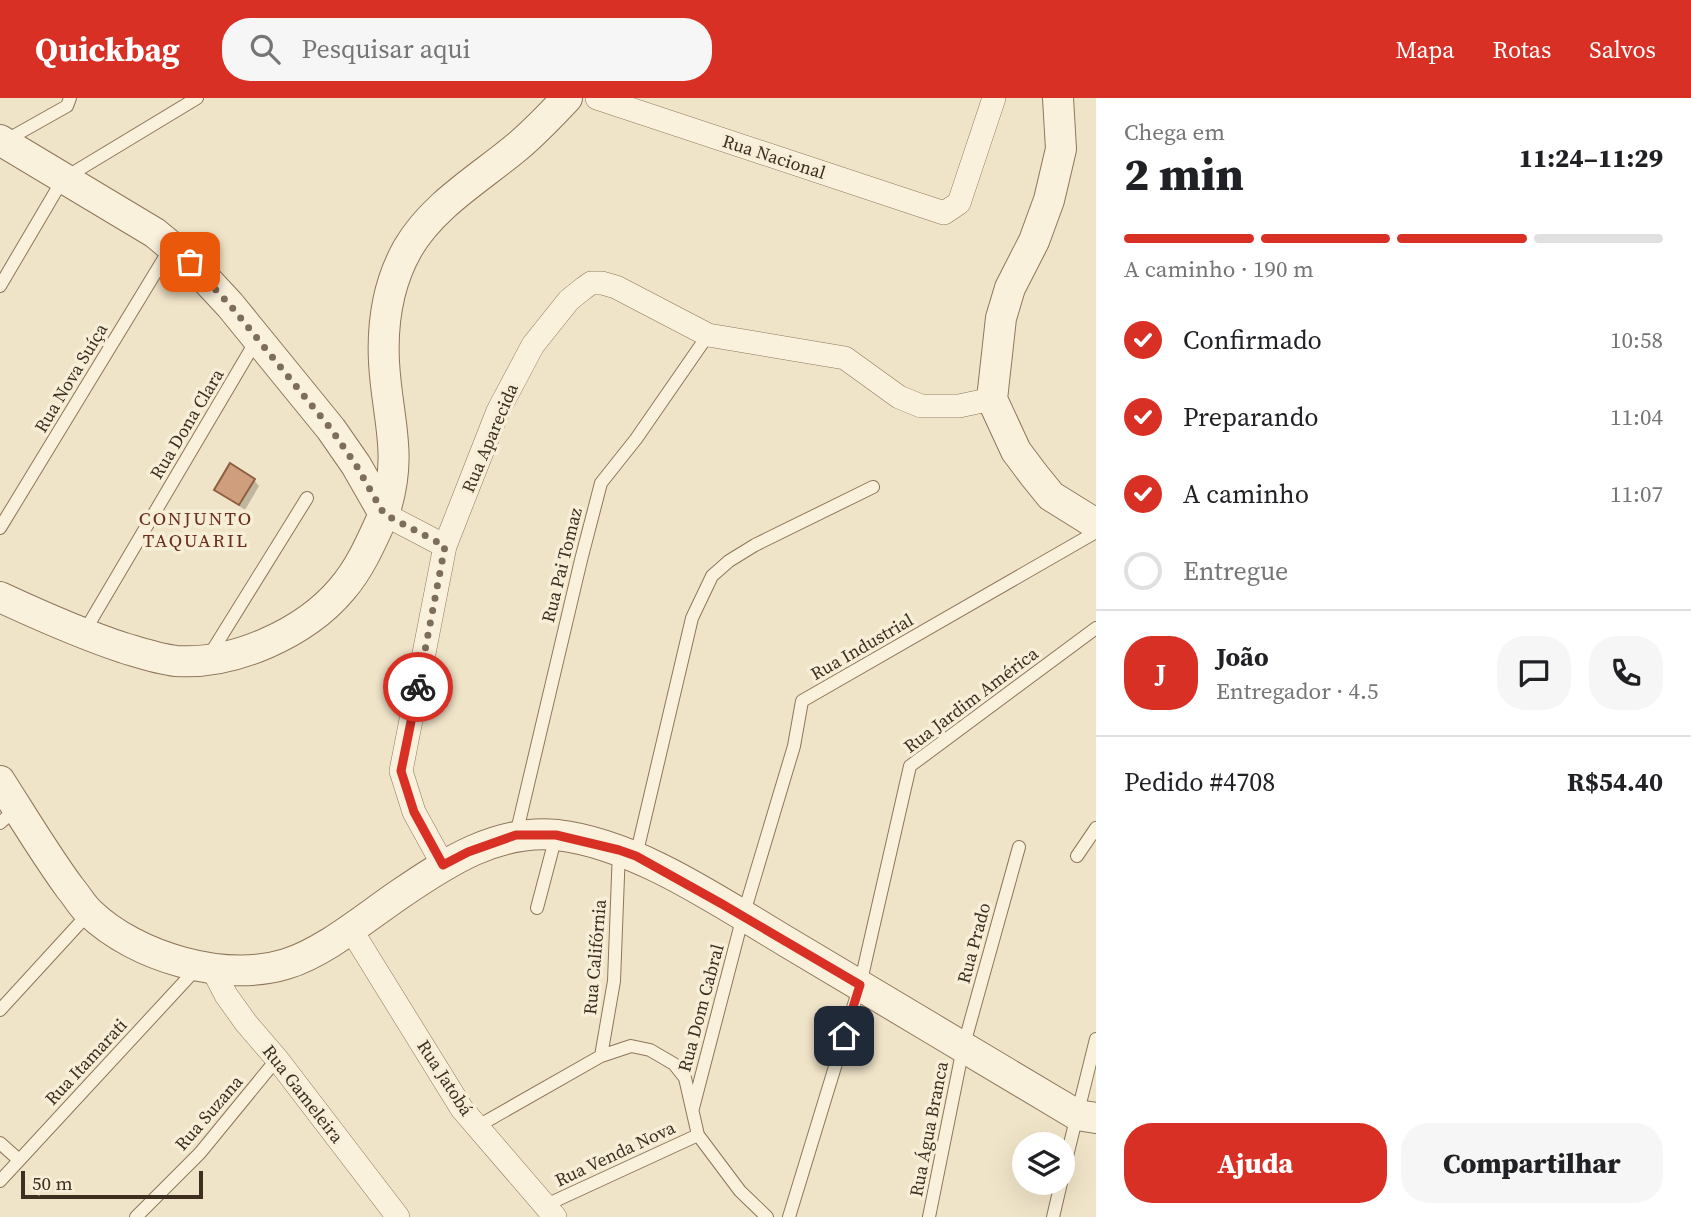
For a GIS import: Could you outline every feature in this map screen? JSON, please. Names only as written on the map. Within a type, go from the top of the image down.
[{"type":"street","points":[[0,597],[83,635],[152,657],[176,661],[207,659],[266,643],[308,621],[323,609],[343,588],[363,559],[392,490],[395,464],[393,419],[384,362],[385,314],[395,275],[409,246],[432,219],[454,197],[545,122],[566,98]]},
{"type":"street","name":"Rua Nacional","points":[[597,98],[944,213],[959,203],[994,98]]},
{"type":"street","points":[[1058,98],[1061,149],[1049,200],[1034,241],[1010,288],[1001,318],[992,399],[1016,451],[1051,496],[1096,524]]},
{"type":"street","points":[[2,141],[155,233],[172,246],[205,278],[331,429],[356,465],[384,514],[445,546]]},
{"type":"street","name":"Rua Aparecida","points":[[443,865],[414,812],[401,771],[445,546],[504,400],[533,345],[569,300],[583,288],[591,283],[616,287],[708,335],[845,358],[899,397],[921,405],[959,406],[992,399]]},
{"type":"street","points":[[0,781],[8,815],[52,863],[89,913],[128,940],[183,963],[206,967],[265,968],[287,963],[313,952],[443,865],[468,852],[516,835],[556,835],[628,853],[743,916],[963,1048],[1086,1116]]},
{"type":"street","name":"Rua Jatobá","points":[[350,928],[462,1109],[550,1211]]},
{"type":"street","name":"Rua Gameleira","points":[[206,967],[246,1023],[277,1059],[398,1217]]},
{"type":"lane","points":[[2,141],[66,106],[71,98]]},
{"type":"lane","points":[[0,286],[63,179],[197,98]]},
{"type":"lane","name":"Rua Nova Suíça","points":[[0,528],[172,246]]},
{"type":"lane","name":"Rua Pai Tomaz","points":[[516,835],[601,483],[636,439],[708,335]]},
{"type":"lane","name":"Rua Dona Clara","points":[[83,635],[258,339]]},
{"type":"lane","name":"Rua Califórnia","points":[[601,1056],[614,981],[628,853],[692,618],[712,576],[729,561],[755,545],[873,488]]},
{"type":"lane","points":[[207,659],[307,498]]},
{"type":"lane","name":"Rua Industrial","points":[[743,916],[794,746],[802,701],[1096,532]]},
{"type":"lane","name":"Rua Jardim América","points":[[789,1217],[860,985],[910,766],[1096,628]]},
{"type":"lane","points":[[1077,856],[1096,828]]},
{"type":"lane","points":[[537,908],[556,835]]},
{"type":"lane","name":"Rua Prado","points":[[963,1048],[1018,847]]},
{"type":"lane","points":[[0,1010],[89,913]]},
{"type":"lane","name":"Rua Dom Cabral","points":[[693,1108],[743,916]]},
{"type":"lane","name":"Rua Itamarati","points":[[0,1181],[206,967]]},
{"type":"lane","points":[[1075,1144],[1086,1116],[1096,1039]]},
{"type":"lane","points":[[478,1126],[601,1056],[631,1046],[650,1049],[674,1064],[685,1078],[698,1135],[740,1191],[767,1217]]},
{"type":"lane","name":"Rua Água Branca","points":[[929,1217],[963,1048]]},
{"type":"lane","name":"Rua Suzana","points":[[136,1217],[200,1153],[277,1059]]},
{"type":"lane","name":"Rua Venda Nova","points":[[550,1211],[698,1135]]},
{"type":"lane","points":[[0,1143],[19,1160]]},
{"type":"lane","points":[[1053,1217],[1058,1195]]},
{"type":"building","points":[[230,463],[255,479],[239,505],[214,490]]},
{"type":"way so far","points":[[190,262],[230,305],[331,429],[356,465],[384,514],[445,546],[418,687]]},
{"type":"district","name":"CONJUNTO TAQUARIL","points":[[196,529]]},
{"type":"route","points":[[418,687],[401,771],[414,812],[443,865],[468,852],[516,835],[556,835],[636,856],[860,985],[844,1036]]}]
